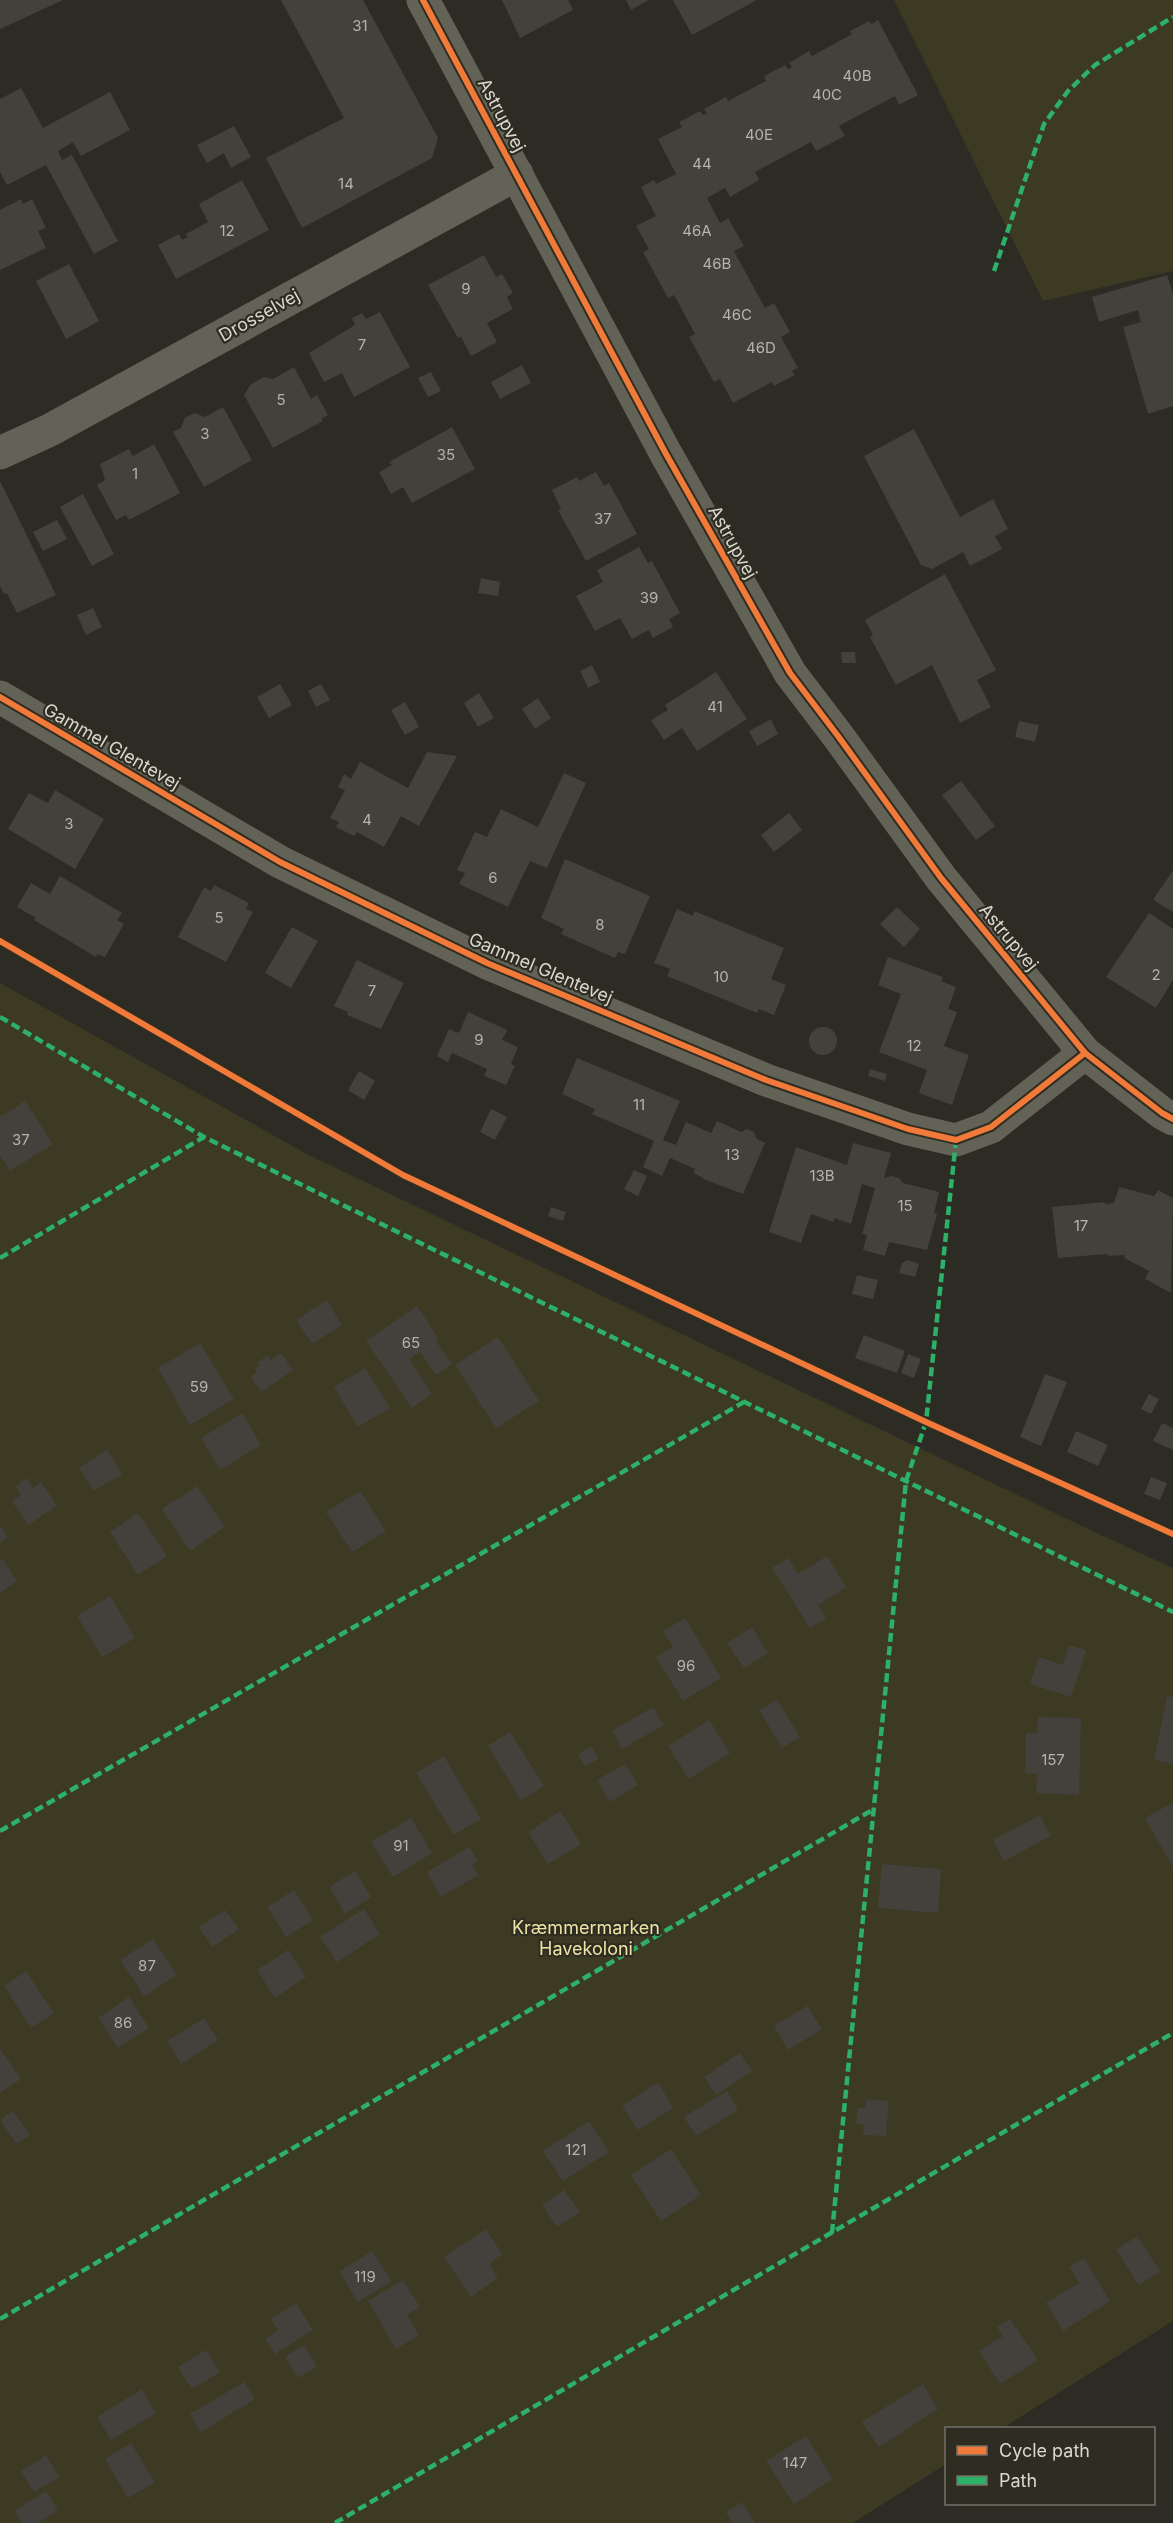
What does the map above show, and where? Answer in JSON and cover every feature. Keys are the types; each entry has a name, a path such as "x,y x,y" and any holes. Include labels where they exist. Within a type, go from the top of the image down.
{"street":[{"name":"Astrupvej","path":"423,0 666,454 789,673 940,878 1085,1053 1169,1110"},
{"name":"Drosselvej","path":"0,453 50,430 517,174"},
{"name":"Gammel Glentevej","path":"0,697 280,862 487,963 766,1080 908,1129 957,1140 991,1127 1085,1053"}],"green space":[{"path":"894,0 1173,0 1173,271 1043,301"},
{"name":"Kræmmermarken Havekoloni","path":"0,983 307,1154 1173,1568 1173,2321 1005,2427 945,2427 945,2465 853,2523 0,2523"}],"building":[{"path":"0,0 63,0 0,29"},
{"path":"281,0 363,0 438,138 432,158 302,228 266,158 344,118"},
{"path":"502,0 568,0 573,10 520,38"},
{"path":"626,0 649,0 631,10"},
{"path":"673,0 757,0 692,35"},
{"path":"878,20 918,95 899,105 895,96 839,126 845,136 816,151 811,142 755,172 759,180 730,197 725,188 707,198 720,223 728,218 744,246 734,251 765,308 774,303 790,332 781,337 798,368 792,371 795,375 774,386 772,382 733,403 720,379 714,382 689,337 695,334 674,295 668,298 643,252 649,249 636,226 656,216 641,187 654,180 656,184 676,174 658,139 682,127 679,122 700,111 703,115 707,113 704,109 726,97 728,101 766,81 764,76 785,65 788,69 792,67 789,63 809,51 812,56 852,34 850,31 869,21 872,24"},
{"path":"21,88 43,128 110,92 130,130 81,156 73,142 58,151 62,160 72,155 118,241 94,254 46,165 7,185 0,172 0,99"},
{"path":"234,126 251,157 231,168 224,153 207,163 197,145"},
{"path":"242,180 269,230 176,279 158,245 179,234 182,240 188,237 186,234 208,222 199,204"},
{"path":"21,199 23,204 32,199 46,228 38,231 46,248 0,270 0,210"},
{"path":"484,255 496,277 502,274 513,293 507,297 513,309 487,323 497,342 471,356 428,285"},
{"path":"69,264 99,321 66,339 36,281"},
{"path":"1167,275 1173,294 1173,406 1148,414 1123,327 1141,322 1138,310 1099,322 1092,297"},
{"path":"380,312 410,367 354,397 342,373 324,382 309,353 355,325 352,318 362,313 366,319"},
{"path":"522,365 531,383 500,399 491,382"},
{"path":"294,367 311,399 317,395 328,415 321,419 323,421 273,448 244,395 251,384 264,377 273,379"},
{"path":"431,372 441,391 428,397 418,378"},
{"path":"223,407 252,460 204,487 173,432 181,428 185,418 195,413 205,417"},
{"path":"452,427 475,469 412,503 403,487 391,494 379,472 392,465 389,462"},
{"path":"914,429 960,517 993,499 1008,529 995,536 1002,549 970,566 963,552 932,569 921,565 864,456"},
{"path":"154,444 180,493 129,520 126,515 116,520 97,485 105,480 100,464 129,449 133,456"},
{"path":"596,472 604,486 609,483 637,534 586,561 558,510 561,509 552,490 577,477 579,481"},
{"path":"0,481 56,595 17,613 7,593 4,594 0,586"},
{"path":"83,494 114,554 92,566 60,507"},
{"path":"57,520 67,539 43,551 33,532"},
{"path":"639,547 648,563 652,561 680,613 669,619 673,627 653,638 649,630 632,639 620,618 595,631 576,596 603,582 597,570"},
{"path":"945,574 996,670 977,680 991,707 960,723 932,665 896,685 870,637 873,635 865,620"},
{"path":"481,578 500,582 498,596 478,593"},
{"path":"93,608 102,627 86,635 77,615"},
{"path":"841,652 855,652 856,663 842,663"},
{"path":"592,665 600,682 588,688 580,671"},
{"path":"716,672 747,719 697,751 682,728 664,740 651,720 668,710 665,705"},
{"path":"280,684 292,705 269,718 257,697"},
{"path":"321,684 330,700 316,707 308,691"},
{"path":"479,693 494,718 478,727 464,703"},
{"path":"538,698 551,718 535,729 522,709"},
{"path":"405,702 419,727 405,735 391,710"},
{"path":"771,719 778,734 757,746 749,731"},
{"path":"1019,721 1039,725 1035,742 1015,737"},
{"path":"427,752 457,756 419,826 401,816 384,847 357,832 354,836 336,827 339,822 330,818 345,790 338,787 344,774 351,779 360,762 408,788"},
{"path":"564,773 586,783 547,868 530,861 508,907 459,884 465,873 457,870 475,832 487,837 501,809 538,827"},
{"path":"961,781 995,826 976,840 942,795"},
{"path":"55,790 104,819 75,869 8,829 29,793 48,803"},
{"path":"789,813 802,830 774,852 761,835"},
{"path":"565,859 650,896 625,954 618,952 615,958 561,934 564,929 541,918"},
{"path":"1173,870 1173,912 1153,900"},
{"path":"60,876 122,913 117,920 124,924 105,957 98,954 96,957 34,920 36,918 17,907 31,883 50,894"},
{"path":"214,885 249,903 246,909 253,912 226,962 178,937 204,887 211,891"},
{"path":"897,907 920,929 904,947 880,924"},
{"path":"677,909 693,916 694,911 784,948 771,979 786,985 774,1015 759,1009 757,1013 667,976 670,969 654,963"},
{"path":"1149,913 1173,929 1173,980 1156,1008 1106,977"},
{"path":"292,927 318,941 291,988 265,973"},
{"path":"888,957 943,977 941,981 956,987 948,1009 957,1012 944,1046 969,1055 952,1105 919,1093 927,1070 879,1052 901,994 878,985"},
{"path":"357,960 404,983 381,1029 347,1015 348,1012 334,1006"},
{"path":"468,1012 507,1030 502,1040 518,1047 511,1064 515,1066 506,1085 484,1076 487,1069 452,1053 448,1062 437,1056 449,1029 459,1033"},
{"path":"823,1027 833,1031 837,1041 833,1051 823,1055 813,1051 809,1041 813,1031"},
{"path":"577,1058 680,1101 663,1140 676,1145 686,1122 711,1133 717,1121 741,1132 747,1129 754,1132 757,1139 765,1143 743,1194 706,1180 694,1173 695,1169 670,1158 662,1176 643,1167 654,1141 592,1114 595,1109 562,1094"},
{"path":"870,1069 887,1074 885,1081 868,1076"},
{"path":"359,1071 375,1081 364,1100 348,1090"},
{"path":"25,1101 53,1144 10,1171 0,1156 0,1117"},
{"path":"491,1109 507,1117 495,1140 480,1132"},
{"path":"853,1143 891,1153 884,1178 891,1176 899,1178 903,1183 939,1192 934,1213 937,1214 927,1250 889,1242 885,1256 863,1250 867,1235 862,1234 875,1188 862,1184 851,1224 835,1218 833,1222 811,1214 801,1243 769,1232 796,1147 847,1165"},
{"path":"634,1170 647,1176 638,1196 624,1189"},
{"path":"1119,1187 1154,1196 1158,1190 1173,1198 1171,1293 1145,1279 1149,1271 1124,1258 1125,1255 1108,1256 1107,1254 1058,1258 1052,1207 1114,1203"},
{"path":"551,1207 566,1212 563,1221 548,1216"},
{"path":"908,1260 919,1264 915,1277 899,1273 902,1263"},
{"path":"857,1275 878,1280 873,1299 852,1294"},
{"path":"327,1300 342,1325 312,1344 296,1320"},
{"path":"417,1306 439,1339 436,1341 452,1364 436,1375 420,1352 409,1359 432,1394 412,1408 366,1341"},
{"path":"864,1335 905,1351 897,1373 855,1358"},
{"path":"498,1337 539,1401 496,1428 455,1365"},
{"path":"200,1343 234,1399 190,1425 158,1368"},
{"path":"281,1353 293,1370 261,1392 251,1377 257,1372 255,1368 259,1366 257,1363 268,1355 271,1360"},
{"path":"908,1354 921,1359 914,1378 901,1373"},
{"path":"365,1368 390,1408 358,1427 334,1387"},
{"path":"1045,1374 1067,1382 1041,1446 1020,1437"},
{"path":"1149,1394 1159,1399 1151,1414 1141,1409"},
{"path":"242,1413 261,1445 220,1470 201,1438"},
{"path":"1162,1423 1173,1428 1173,1450 1153,1441"},
{"path":"1076,1431 1108,1445 1098,1466 1067,1452"},
{"path":"107,1450 122,1474 94,1491 79,1468"},
{"path":"1151,1477 1167,1483 1160,1500 1144,1494"},
{"path":"27,1478 33,1488 41,1482 57,1506 28,1525 12,1501 21,1495 15,1486"},
{"path":"197,1486 225,1527 190,1551 162,1509"},
{"path":"360,1491 386,1531 352,1552 326,1512"},
{"path":"138,1513 167,1556 138,1575 110,1532"},
{"path":"0,1525 8,1537 0,1543"},
{"path":"827,1556 846,1587 818,1605 826,1618 810,1628 772,1568 788,1558 798,1574"},
{"path":"2,1559 17,1581 0,1593 0,1561"},
{"path":"110,1596 135,1638 102,1657 77,1616"},
{"path":"685,1618 721,1678 683,1701 656,1657 673,1647 663,1631"},
{"path":"752,1627 768,1653 744,1668 727,1643"},
{"path":"1069,1645 1086,1650 1071,1697 1030,1684 1039,1657 1063,1665"},
{"path":"1167,1696 1173,1697 1173,1764 1154,1760"},
{"path":"777,1700 800,1737 782,1748 759,1710"},
{"path":"653,1707 664,1725 622,1749 612,1731"},
{"path":"1038,1717 1081,1718 1079,1795 1036,1793 1037,1774 1025,1773 1026,1733 1037,1733"},
{"path":"709,1720 730,1753 689,1779 668,1746"},
{"path":"510,1732 544,1786 521,1800 488,1746"},
{"path":"591,1746 599,1758 585,1767 578,1754"},
{"path":"444,1756 481,1819 454,1835 416,1773"},
{"path":"625,1764 638,1785 610,1802 597,1780"},
{"path":"1172,1803 1173,1805 1173,1867 1145,1818"},
{"path":"560,1811 581,1844 548,1864 528,1832"},
{"path":"1040,1815 1051,1836 1004,1861 993,1840"},
{"path":"411,1818 432,1853 393,1877 371,1842"},
{"path":"469,1847 478,1861 472,1864 478,1875 441,1897 427,1872"},
{"path":"882,1864 941,1869 938,1913 878,1908"},
{"path":"355,1871 371,1897 345,1914 329,1887"},
{"path":"294,1890 313,1920 286,1937 267,1907"},
{"path":"364,1909 380,1934 337,1962 320,1937"},
{"path":"225,1910 239,1929 212,1947 199,1927"},
{"path":"153,1939 177,1975 144,1996 120,1960"},
{"path":"288,1950 306,1977 275,1998 257,1970"},
{"path":"26,1971 54,2013 31,2028 4,1986"},
{"path":"129,1997 149,2028 118,2048 98,2018"},
{"path":"807,2006 822,2029 788,2050 774,2026"},
{"path":"204,2018 218,2040 181,2064 167,2041"},
{"path":"0,2049 21,2079 0,2093"},
{"path":"740,2053 752,2071 716,2095 704,2077"},
{"path":"658,2082 673,2108 638,2130 622,2106"},
{"path":"727,2091 738,2110 696,2136 684,2117"},
{"path":"866,2099 889,2101 886,2136 863,2135 864,2125 856,2124 858,2107 865,2108"},
{"path":"13,2111 30,2135 16,2144 0,2120"},
{"path":"589,2121 609,2152 563,2181 543,2151"},
{"path":"671,2149 701,2195 661,2221 631,2175"},
{"path":"564,2190 580,2212 557,2227 542,2205"},
{"path":"486,2229 502,2254 489,2264 498,2278 471,2297 444,2257"},
{"path":"1137,2236 1160,2271 1139,2285 1116,2250"},
{"path":"372,2251 392,2281 358,2302 339,2272"},
{"path":"1084,2258 1110,2301 1063,2331 1046,2303 1079,2283 1069,2267"},
{"path":"403,2280 420,2307 407,2315 419,2335 396,2349 368,2301"},
{"path":"296,2303 313,2330 275,2354 265,2339 278,2330 271,2319"},
{"path":"1010,2319 1038,2360 1000,2384 979,2351 1003,2336 997,2327"},
{"path":"304,2345 317,2366 298,2378 285,2357"},
{"path":"206,2350 220,2372 192,2389 178,2367"},
{"path":"244,2382 255,2399 201,2432 190,2414"},
{"path":"923,2384 938,2409 879,2447 862,2422"},
{"path":"142,2389 156,2413 111,2440 97,2417"},
{"path":"806,2436 833,2479 794,2504 766,2461"},
{"path":"131,2443 155,2482 128,2498 105,2459"},
{"path":"46,2455 59,2477 34,2492 21,2471"},
{"path":"46,2491 58,2510 38,2523 22,2523 14,2511"},
{"path":"742,2502 755,2523 733,2523 726,2512"}],"marked path":[{"path":"994,271 1044,124 1068,91 1095,65 1173,17"},
{"path":"0,1017 204,1137 1173,1612"},
{"path":"0,1258 204,1137"},
{"path":"832,2233 906,1481 926,1422 956,1140"},
{"path":"0,1831 744,1402"},
{"path":"0,2319 874,1809"},
{"path":"335,2523 1173,2033"}],"cycle path":[{"path":"423,0 666,454 790,673 941,878 1085,1053 1162,1113 1173,1119"},
{"path":"0,697 280,862 487,963 766,1080 908,1129 956,1140 991,1127 1085,1053"},
{"path":"0,941 403,1175 926,1422 1173,1534"}]}
